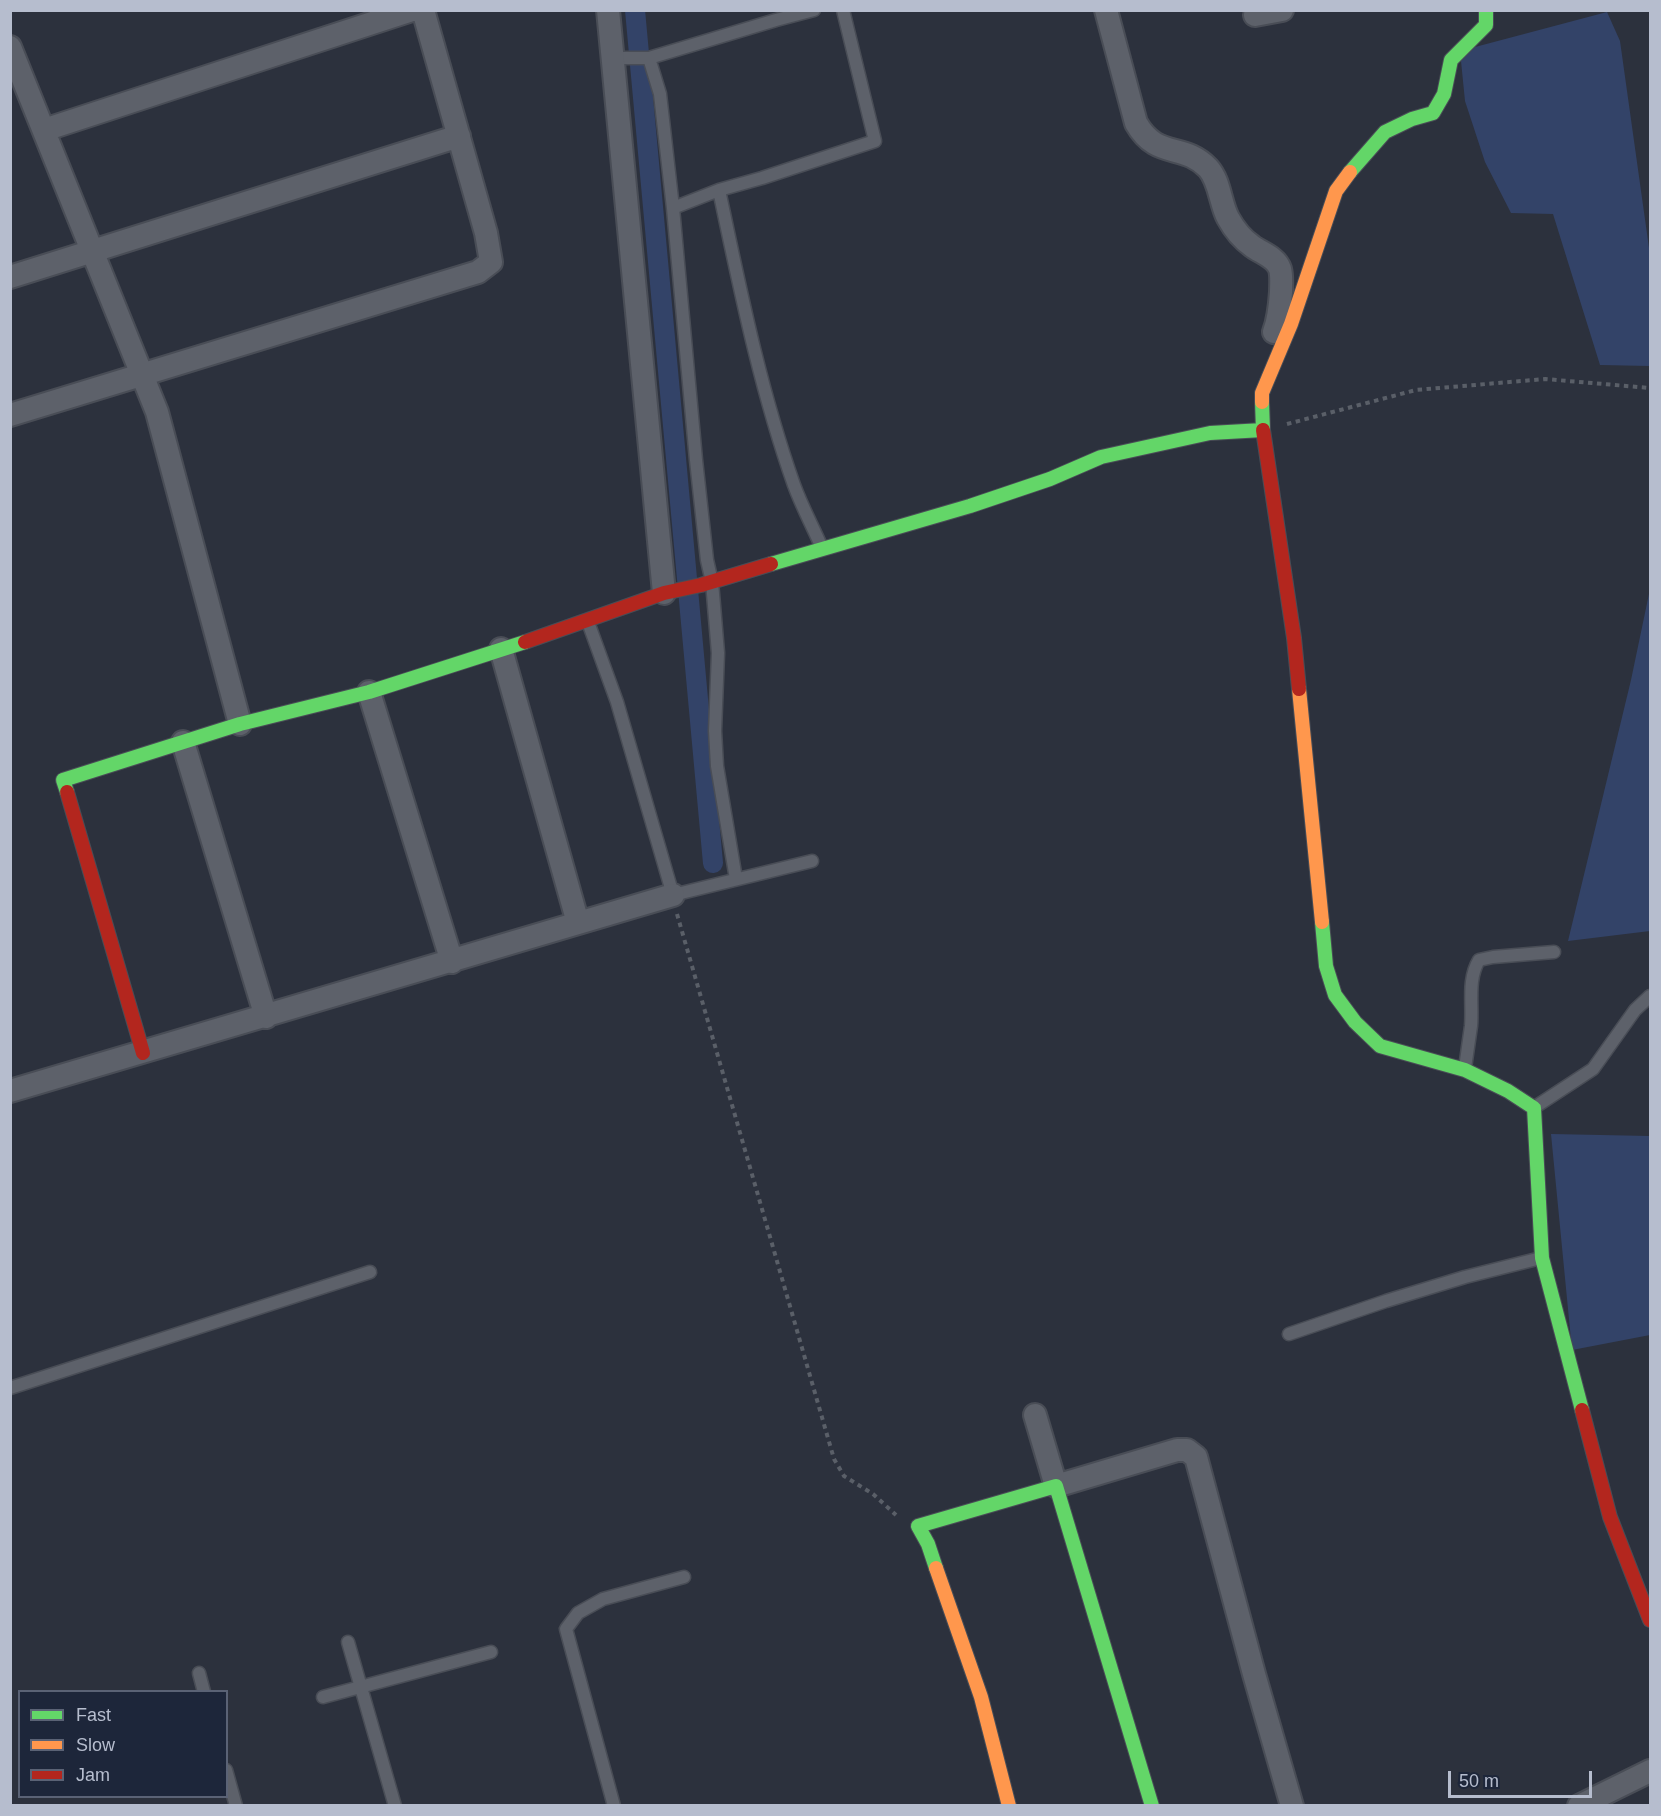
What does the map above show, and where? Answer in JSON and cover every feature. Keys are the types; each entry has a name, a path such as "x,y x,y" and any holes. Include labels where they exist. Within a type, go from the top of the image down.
{"street":[{"path":"44,130 412,10"},
{"path":"10,416 478,272 491,262 486,233 423,10"},
{"path":"608,10 664,593"},
{"path":"1106,10 1136,123 1141,132 1160,148 1188,154 1209,169 1216,182 1227,216 1236,231 1251,246 1276,262 1280,269 1281,300 1277,323 1259,366 1258,377 1262,393 1263,430 1294,638 1326,966 1335,995 1355,1022 1380,1046 1465,1070 1508,1091 1534,1108 1542,1258 1610,1517 1650,1620"},
{"path":"1255,15 1282,10"},
{"path":"1262,393 1291,324 1336,191 1366,152 1385,132 1412,119 1434,112 1444,94 1451,60 1486,25 1486,10"},
{"path":"10,47 157,412 240,724"},
{"path":"10,277 459,136"},
{"path":"144,1053 63,780 240,724 369,692 588,621 664,593 706,584 970,506 1050,479 1101,457 1210,433 1263,430"},
{"path":"501,649 578,923"},
{"path":"369,692 452,962"},
{"path":"183,742 266,1017"},
{"path":"10,1091 673,895"},
{"path":"1035,1415 1152,1806"},
{"path":"1009,1806 981,1697 928,1544 918,1526 1177,1450 1188,1450 1196,1457 1292,1806"},
{"path":"1579,1806 1650,1771"}],"lane":[{"path":"612,58 649,58 814,10"},
{"path":"673,208 719,189 762,178 875,141 843,10"},
{"path":"649,58 660,94 673,208 707,560 706,584 718,653 715,732 717,766 736,879"},
{"path":"719,189 749,328 769,405 795,486 822,549"},
{"path":"588,621 617,702 673,895 812,861"},
{"path":"1465,1070 1471,1024 1472,982 1474,968 1479,960 1554,952"},
{"path":"1534,1108 1593,1069 1635,1010 1650,996"},
{"path":"1289,1334 1465,1277 1542,1258"},
{"path":"10,1388 370,1272"},
{"path":"614,1806 566,1629 578,1613 603,1599 684,1577"},
{"path":"348,1642 395,1806"},
{"path":"323,1697 491,1652"},
{"path":"199,1673 203,1690"},
{"path":"228,1777 236,1806"}],"path":[{"path":"1263,430 1416,390 1545,379 1650,388"},
{"path":"673,895 684,944 834,1459 844,1476 873,1494 894,1513 918,1526"}],"water":[{"path":"1607,12 1620,41 1650,255 1650,366 1600,365 1553,214 1511,213 1485,162 1465,101 1460,51"},
{"path":"1650,589 1650,931 1568,941 1631,680"},
{"path":"1551,1134 1650,1136 1650,1335 1572,1350"}],"waterway":[{"path":"635,10 713,863"}],"traffic: fast":[{"path":"1350,172 1385,132 1412,119 1433,113 1444,94 1451,60 1486,25 1486,10"},
{"path":"771,564 970,506 1050,479 1101,457 1210,433 1263,430 1262,402"},
{"path":"67,792 63,780 240,724 369,692 525,642"},
{"path":"1322,922 1326,966 1335,995 1355,1022 1380,1046 1465,1070 1508,1091 1534,1108 1542,1258 1582,1410"},
{"path":"936,1568 928,1544 918,1526 1056,1486 1152,1806"}],"traffic: slow":[{"path":"1262,402 1262,393 1291,324 1336,191 1350,172"},
{"path":"1299,689 1322,922"},
{"path":"936,1568 981,1697 1009,1806"}],"traffic: jam":[{"path":"1263,430 1294,638 1299,689"},
{"path":"525,642 664,593 701,585 771,564"},
{"path":"67,792 143,1053"},
{"path":"1582,1410 1610,1517 1650,1620"}]}
